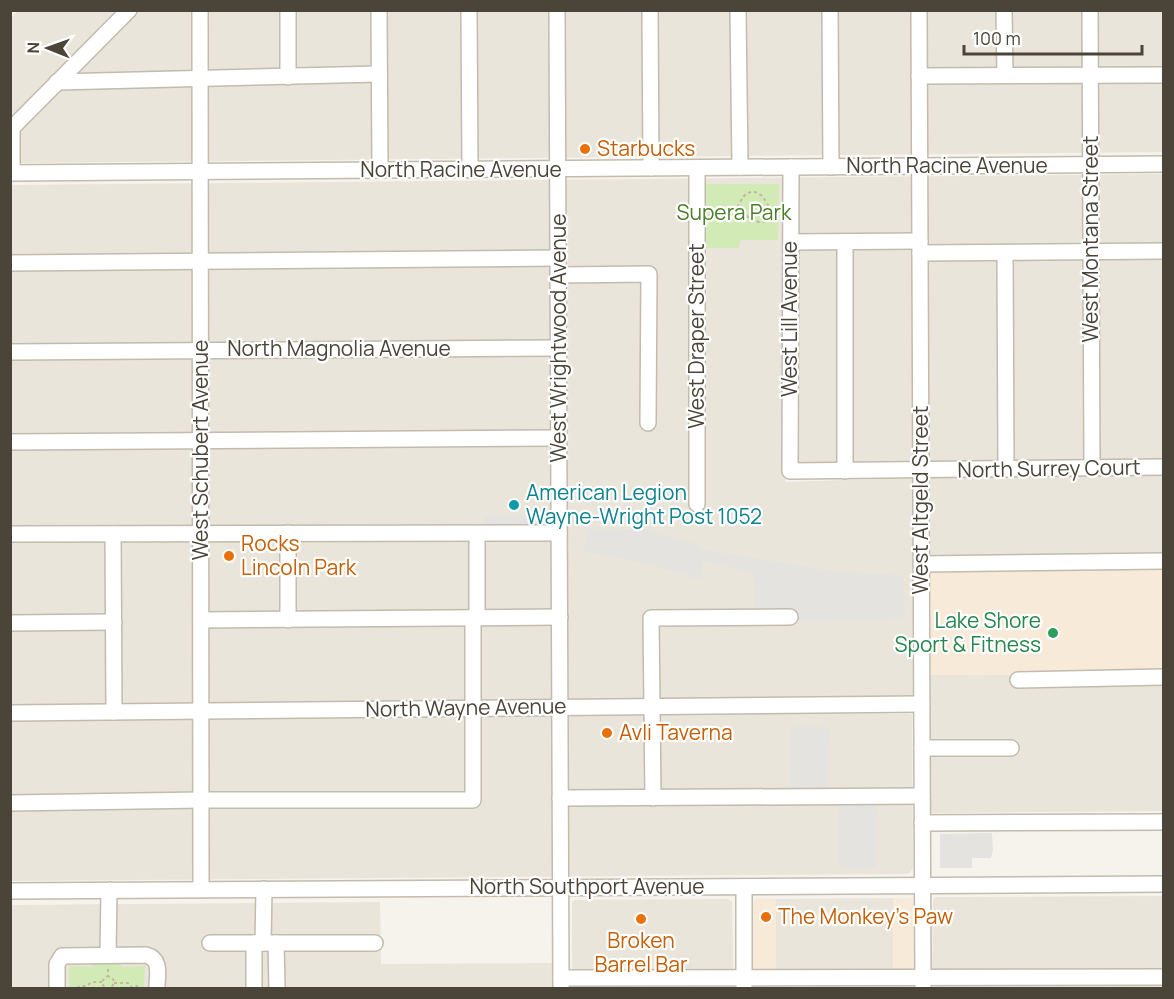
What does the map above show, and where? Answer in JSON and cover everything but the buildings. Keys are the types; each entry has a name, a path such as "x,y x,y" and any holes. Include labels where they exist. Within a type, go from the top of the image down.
{"street":[{"path":"11,173 12,128 129,10"},
{"name":"West Schubert Avenue","path":"200,10 201,890"},
{"path":"288,10 288,77"},
{"path":"379,10 380,170"},
{"path":"469,10 470,170"},
{"name":"West Wrightwood Avenue","path":"558,10 561,983"},
{"path":"650,10 651,168"},
{"path":"738,10 740,167"},
{"path":"830,10 831,167"},
{"name":"West Altgeld Street","path":"919,10 923,983"},
{"path":"1004,10 1005,75"},
{"name":"West Montana Street","path":"1090,10 1092,468"},
{"path":"57,82 379,75"},
{"path":"920,76 1164,75"},
{"name":"North Racine Avenue","path":"11,173 1164,164"},
{"name":"West Lill Avenue","path":"790,471 791,167"},
{"name":"West Draper Street","path":"697,168 697,504"},
{"path":"790,242 845,242 1005,253 1164,251"},
{"path":"845,242 846,471"},
{"path":"1005,253 1006,469"},
{"path":"10,263 558,258"},
{"path":"558,275 649,274 648,423"},
{"name":"North Magnolia Avenue","path":"10,352 559,348"},
{"path":"10,442 559,438"},
{"name":"North Surrey Court","path":"790,471 1164,467"},
{"path":"10,534 559,533"},
{"path":"113,534 114,712"},
{"path":"288,534 288,620"},
{"path":"10,803 473,800 477,534"},
{"path":"921,564 1164,561"},
{"path":"653,798 651,618 790,617"},
{"path":"201,620 560,618"},
{"path":"10,623 114,622"},
{"path":"1018,680 1164,677"},
{"name":"North Wayne Avenue","path":"10,713 922,704"},
{"path":"922,748 1011,748"},
{"path":"560,798 922,796"},
{"path":"922,823 1164,822"},
{"name":"North Southport Avenue","path":"10,891 1164,884"},
{"path":"744,886 744,983"},
{"path":"254,988 264,943 264,889"},
{"path":"108,955 109,890"},
{"path":"210,943 375,943"},
{"path":"264,943 277,988"},
{"path":"57,988 57,964 62,956 108,955 153,957 158,963 157,988"},
{"path":"561,983 923,983 1164,977"}],"path":[{"path":"703,216 720,215 738,207 743,197 757,192 768,203 769,217 766,221 756,222 738,207"},
{"path":"770,212 781,212"},
{"path":"102,982 108,976 113,979 114,983"},
{"path":"77,988 92,982 102,982"},
{"path":"102,982 106,988 111,988 114,983"},
{"path":"114,983 128,983 130,987 139,988"}],"shaded area":[{"path":"19,10 1163,11 1163,152 11,163 10,19"},
{"path":"1163,174 1163,567 930,568 929,463 786,464 785,482 912,479 913,694 910,698 793,700 794,713 912,715 913,868 910,873 11,881 10,185"},
{"path":"482,515 535,515 545,533 491,533"},
{"path":"588,529 647,529 700,545 700,549 832,571 904,576 905,619 793,621 754,613 753,574 703,561 702,580 651,565 583,551"},
{"name":"Lake Shore Sport & Fitness","path":"1163,567 1163,674 931,675 930,568"},
{"path":"1163,674 1163,811 931,813 931,675"},
{"path":"791,727 829,727 828,793 790,793"},
{"path":"839,802 877,803 876,869 839,868"},
{"path":"992,833 991,858 972,858 972,868 940,868 940,834"},
{"path":"1163,896 1163,988 932,988 933,900 935,897"},
{"path":"756,898 776,899 776,973 750,972 751,907"},
{"path":"893,898 893,971 914,972 914,988 750,988 750,972 776,972 776,899"},
{"path":"893,898 913,900 914,972 893,972"},
{"path":"728,899 732,902 734,988 572,988 572,902 575,900"},
{"path":"380,902 381,964 553,963 554,988 11,988 10,905"}],"green space":[{"name":"Supera Park","path":"705,184 779,184 778,240 740,240 739,248 704,248"},
{"path":"96,962 119,963 122,967 145,966 144,988 67,988 69,986 69,966 91,967"}],"place":[{"name":"Starbucks","path":"585,149"},
{"name":"American Legion Wayne-Wright Post 1052","path":"514,505"},
{"name":"Rocks Lincoln Park","path":"229,556"},
{"name":"Lake Shore Sport & Fitness","path":"1053,633"},
{"name":"Avli Taverna","path":"607,733"},
{"name":"The Monkey's Paw","path":"766,917"},
{"name":"Broken Barrel Bar","path":"641,919"}]}
